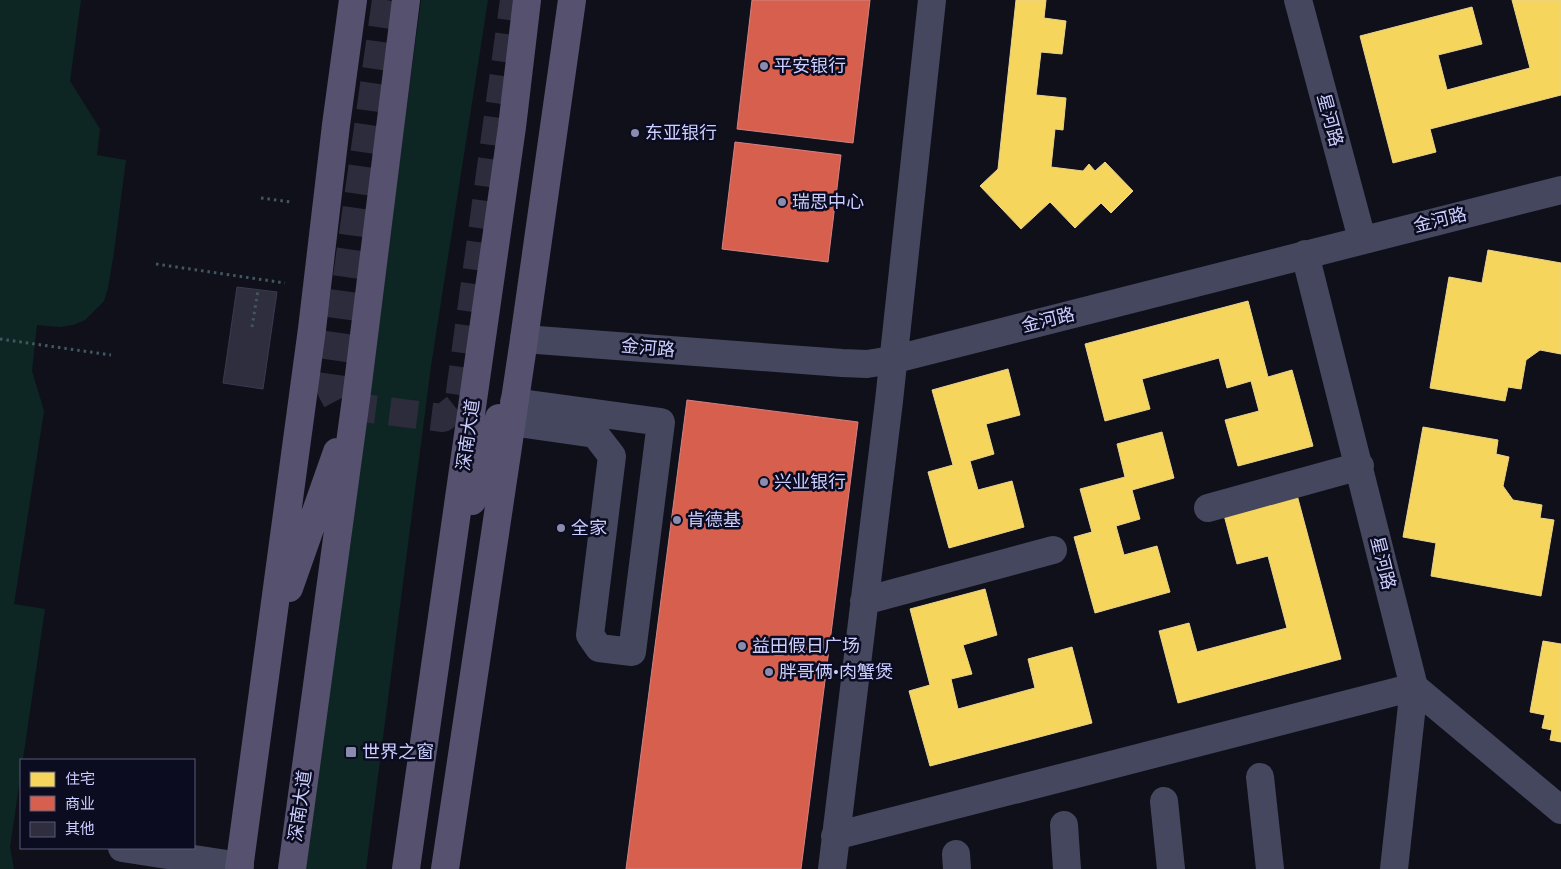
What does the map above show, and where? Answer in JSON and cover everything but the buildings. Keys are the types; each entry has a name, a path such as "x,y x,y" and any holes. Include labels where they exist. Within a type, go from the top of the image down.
{"main road":[{"path":"239,867 312,329 353,0"},
{"name":"深南大道","path":"292,869 356,399 406,0"},
{"name":"深南大道","path":"406,869 512,127 528,0"},
{"path":"512,127 542,0"},
{"path":"445,869 524,342 572,0"},
{"path":"450,568 524,342"},
{"path":"270,643 356,399"},
{"path":"422,767 422,869"}],"street":[{"path":"832,869 889,402 932,0"},
{"name":"星河路","path":"1298,0 1362,240"},
{"name":"金河路","path":"524,342 842,364 866,364 892,360 1561,190"},
{"name":"星河路","path":"1305,254 1360,466 1414,687"},
{"path":"513,412 661,422 632,652 599,648 590,635 612,456 595,434 513,412"},
{"path":"1208,508 1360,466"},
{"path":"864,601 1053,550"},
{"path":"835,836 1414,687"},
{"path":"1414,687 1561,810"},
{"path":"1394,869 1414,687"},
{"path":"1260,776 1270,869"},
{"path":"1164,801 1171,869"},
{"path":"1064,825 1067,869"},
{"path":"128,849 239,867"}],"path":[{"path":"261,198 291,202"},
{"path":"156,264 285,283"},
{"path":"252,327 258,290"},
{"path":"0,339 110,356"}],"green space":[{"path":"0,0 81,0 70,81 100,129 97,155 126,160 114,252 104,301 85,320 73,325 60,327 37,325 32,371 44,411 14,604 45,609 23,759 20,759 20,779 10,847 14,869 0,869"},
{"path":"421,0 488,0 431,366 366,869 305,869"}],"tunnel":[{"path":"386,0 331,390 339,405 443,418 458,406 514,0"}],"place":[{"name":"平安银行","path":"764,66"},
{"name":"东亚银行","path":"635,133"},
{"name":"瑞思中心","path":"782,202"},
{"name":"兴业银行","path":"764,482"},
{"name":"肯德基","path":"677,520"},
{"name":"全家","path":"561,528"},
{"name":"益田假日广场","path":"742,646"},
{"name":"胖哥俩·肉蟹煲","path":"769,672"},
{"name":"世界之窗","path":"351,752"}]}
